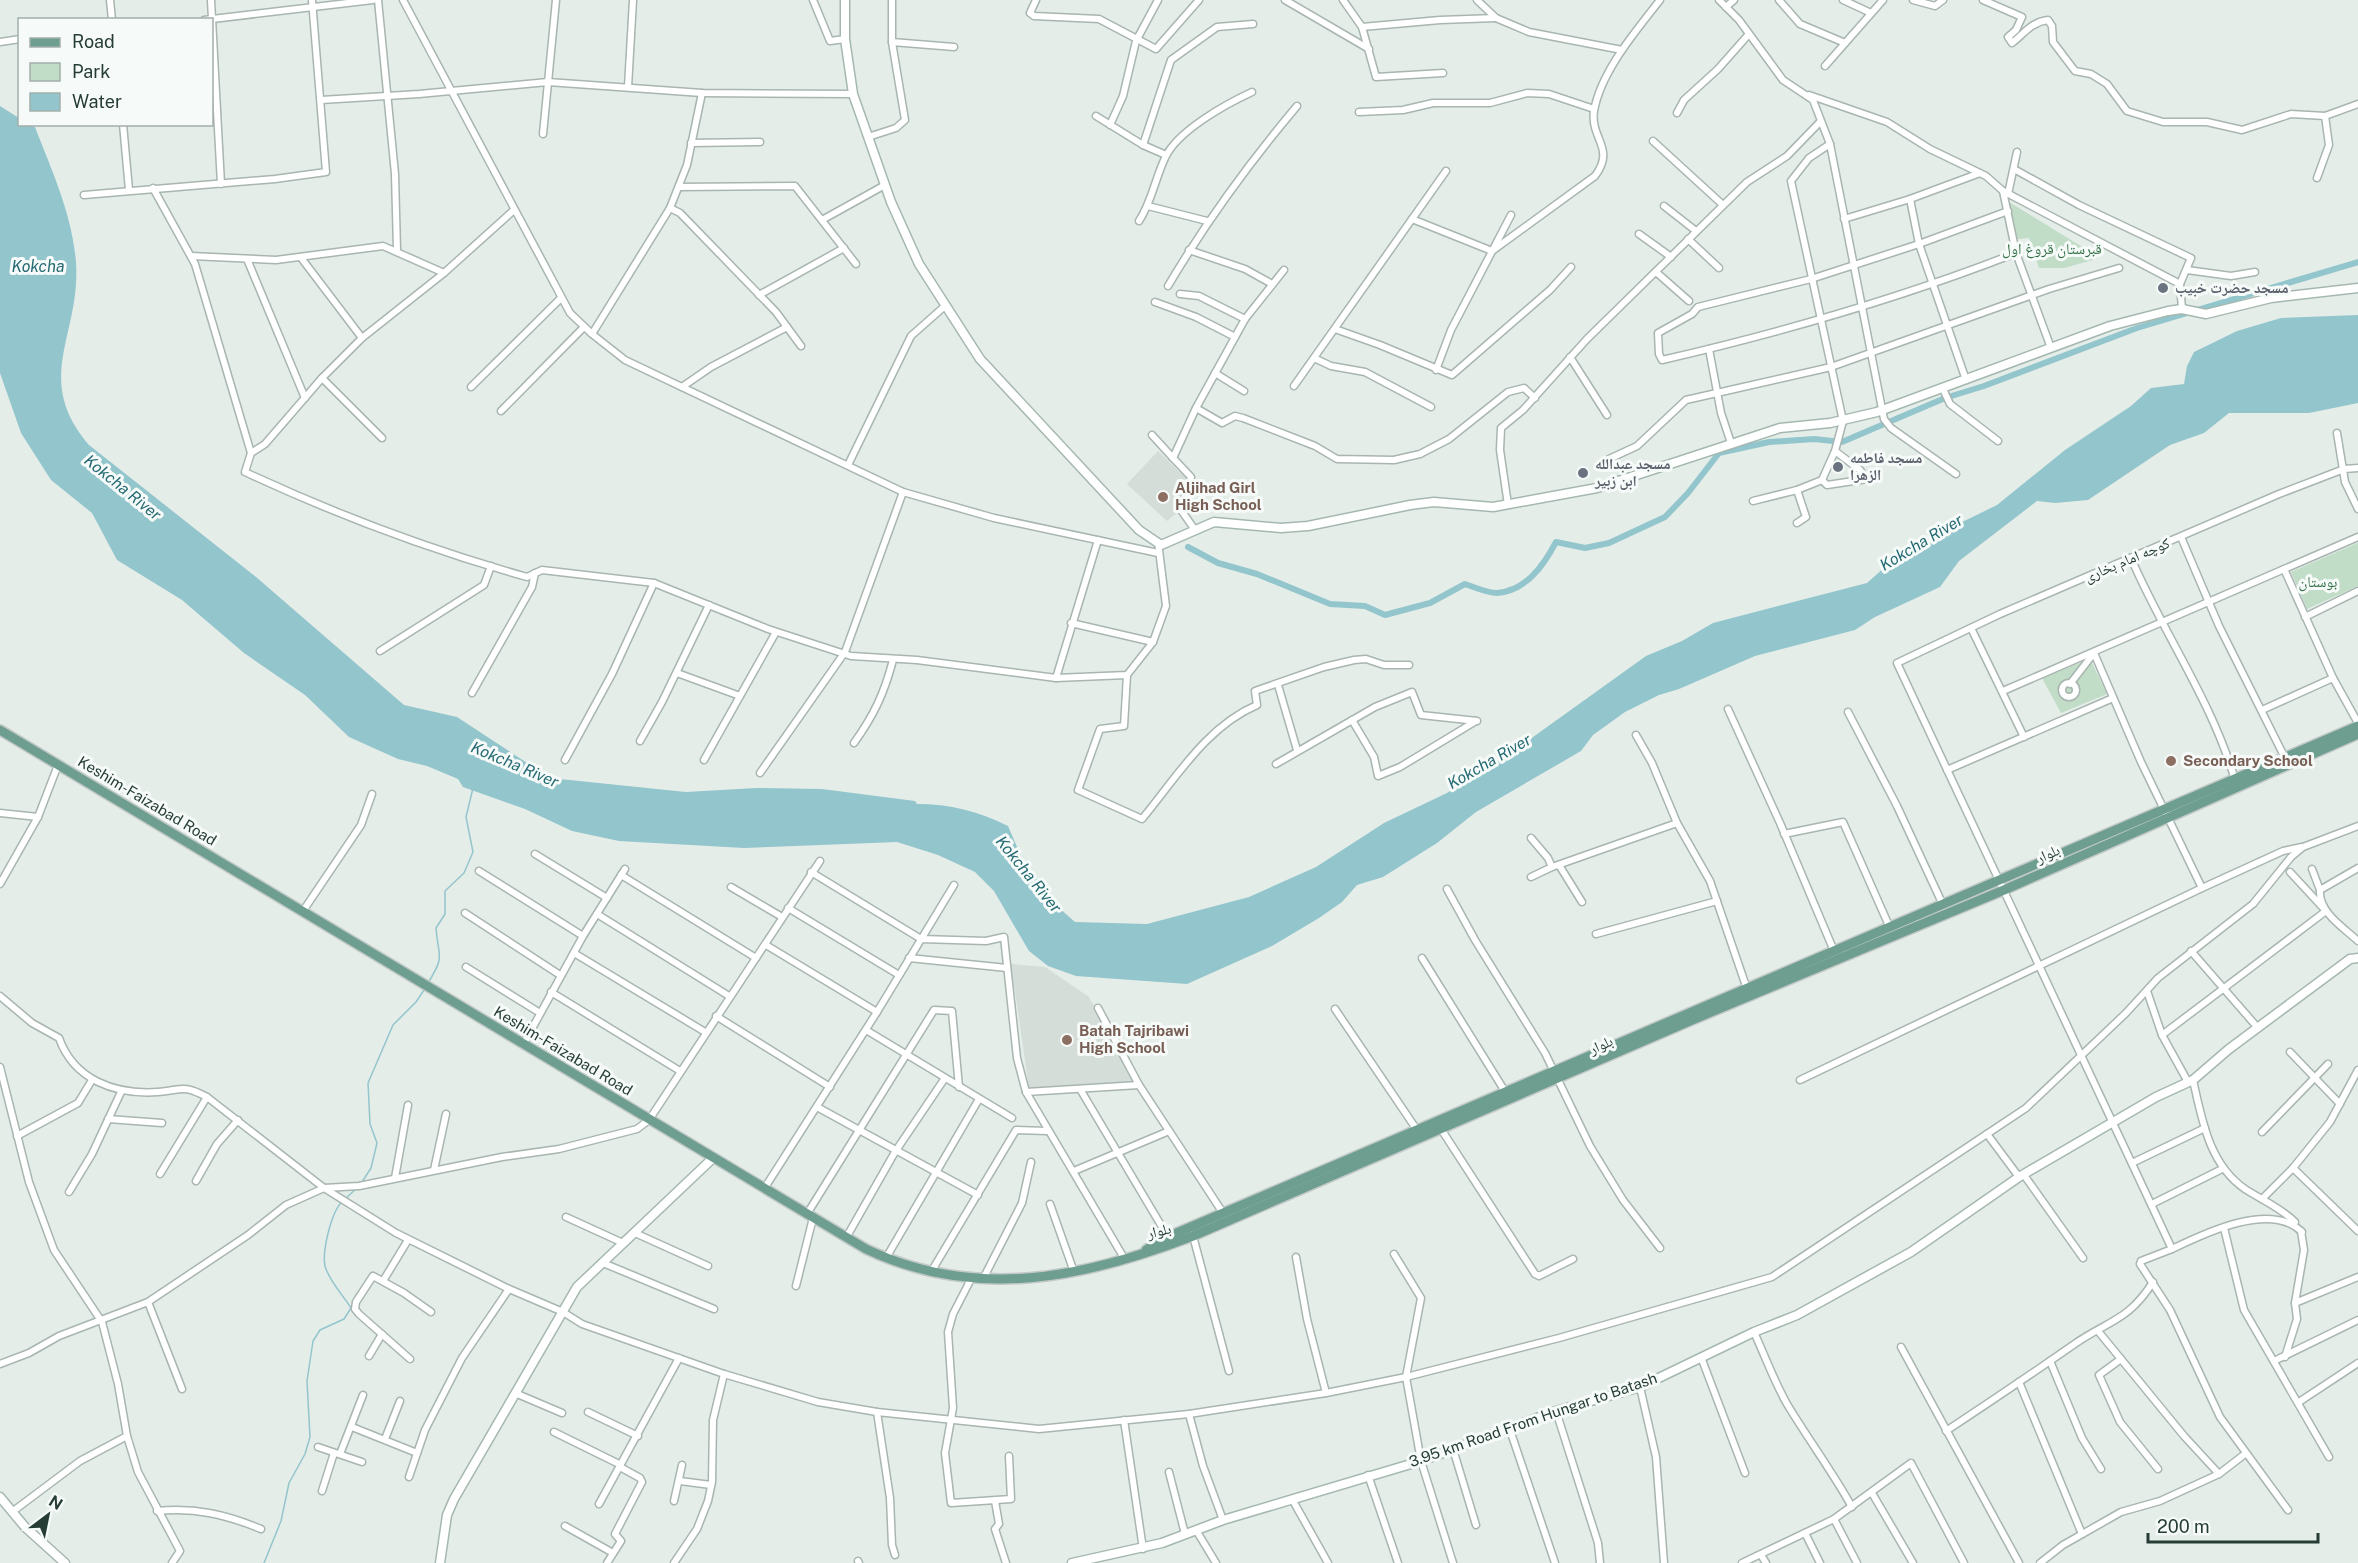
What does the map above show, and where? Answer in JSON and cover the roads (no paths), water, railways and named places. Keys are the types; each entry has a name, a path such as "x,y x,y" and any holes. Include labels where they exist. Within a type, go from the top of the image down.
{"main road":[{"name":"بلوار","path":"1690,1017 1746,989 1890,929 1999,880 2166,814 2310,751 2358,725"},
{"name":"Keshim-Faizabad Road","path":"0,730 442,994 764,1190 846,1238 886,1258 930,1272 970,1279 1033,1279 1074,1273 1144,1251"},
{"name":"بلوار","path":"1144,1251 1168,1237 1223,1213 1242,1210 1442,1129 1690,1017 2004,890 2285,758 2358,734"},
{"name":"بلوار","path":"1144,1251 1159,1249 1193,1236 1242,1210 1417,1130 1506,1093 1556,1076"}],"street":[{"path":"110,0 112,18"},
{"path":"211,0 212,18"},
{"path":"213,19 313,4 376,0 396,184 397,250"},
{"path":"403,0 570,313 625,360 903,492 994,518 1158,553"},
{"path":"543,134 556,0"},
{"path":"628,87 633,0"},
{"path":"813,0 830,41 845,39"},
{"path":"845,0 845,39 853,94 885,185 919,264 980,359 1139,530 1161,544 1171,542 1214,522 1281,528 1308,526 1434,502 1493,507 1508,505 1618,482 1780,428 1883,415 1945,392 1966,380 2110,326 2182,309 2206,314 2271,298 2358,288"},
{"path":"868,137 896,128 905,120 892,42 892,0"},
{"path":"1036,0 1030,8 1030,13 1034,16 1099,19 1153,48 1159,47 1199,0"},
{"path":"1110,125 1123,96 1136,40 1158,0"},
{"path":"1285,0 1369,49"},
{"path":"1343,0 1362,27 1376,77 1443,73"},
{"path":"1477,0 1496,18 1529,32 1622,50"},
{"path":"1483,6 1488,0"},
{"path":"1492,251 1595,176 1604,164 1605,152 1594,120 1594,109 1622,50 1660,0"},
{"path":"1719,0 1749,34 1783,80 1809,95 1887,122 1930,149 1980,173 2006,193 2180,284"},
{"path":"1726,7 1734,0"},
{"path":"1779,0 1800,24 1845,43"},
{"path":"1843,0 1872,13"},
{"path":"1825,66 1883,0"},
{"path":"1914,0 1935,6 1943,0"},
{"path":"1983,0 2022,17 2016,30 2008,36 2012,43 2028,28 2039,21 2048,20 2052,26 2053,42 2075,71 2091,74 2108,84 2127,111 2163,122 2207,122 2242,130 2291,114 2325,116 2358,104"},
{"path":"84,195 221,184 326,172 313,4"},
{"path":"1362,27 1496,18"},
{"path":"1143,145 1171,60 1217,27 1253,24"},
{"path":"1677,113 1684,100 1718,69 1749,34"},
{"path":"213,37 221,184"},
{"path":"0,42 18,39"},
{"path":"892,42 954,47"},
{"path":"321,100 548,82 702,93 853,94"},
{"path":"1138,221 1148,206 1166,155 1191,129 1224,105 1252,92"},
{"path":"592,334 670,208 679,187 702,93"},
{"path":"1359,112 1403,110 1433,103 1490,103 1527,93 1549,94 1594,109"},
{"path":"1809,95 1830,144 1860,307 1883,415 1891,428 1956,474"},
{"path":"1168,286 1208,221 1246,168 1297,106"},
{"path":"2317,178 2329,145 2325,116"},
{"path":"1096,117 1143,145 1166,155"},
{"path":"1508,505 1501,428 1535,398 1570,357 1723,205 1747,182 1787,156 1820,122"},
{"path":"123,126 129,190"},
{"path":"1653,141 1723,205"},
{"path":"691,143 760,142"},
{"path":"1753,501 1797,490 1822,480 1836,448 1843,421 1791,181 1809,158 1830,144"},
{"path":"2017,153 2006,193 2008,212 2016,253 2051,348"},
{"path":"2014,170 2079,206 2188,257 2191,261 2180,284 2182,309"},
{"path":"1294,387 1446,171"},
{"path":"1844,219 1910,199 1980,173"},
{"path":"822,220 885,185"},
{"path":"679,187 795,186 856,264"},
{"path":"153,188 191,256 251,453 245,472 297,496 527,577 542,570 654,583 776,632 851,656 917,660 1056,678 1127,675"},
{"path":"1910,199 1919,244 1966,380"},
{"path":"1148,206 1208,221"},
{"path":"1664,206 1696,231"},
{"path":"670,208 680,213 759,295 801,346"},
{"path":"251,453 265,444 322,378 362,338 444,273 514,210"},
{"path":"2008,212 1811,279 1698,306 1692,314 1658,333 1659,354 1662,360 1822,320 1935,285 2016,253"},
{"path":"1436,370 1451,330 1511,215"},
{"path":"1412,219 1492,251"},
{"path":"1639,234 1671,257"},
{"path":"1688,239 1719,267"},
{"path":"191,256 247,259 302,258 383,246 397,250 444,273"},
{"path":"759,295 843,248"},
{"path":"1189,250 1245,269 1272,284"},
{"path":"302,258 362,338"},
{"path":"247,259 305,398"},
{"path":"1335,329 1380,345 1448,375 1455,374 1550,290 1571,267"},
{"path":"1609,459 1637,446 1686,400 1831,367 1871,355 2033,295 2119,268"},
{"path":"1173,458 1196,408 1245,319 1284,270"},
{"path":"2187,270 2231,276 2255,272"},
{"path":"1656,272 1689,301"},
{"path":"1180,294 1199,296 1245,319"},
{"path":"471,387 561,298"},
{"path":"1155,302 1196,317 1235,338"},
{"path":"848,465 911,336 946,305"},
{"path":"501,411 584,327"},
{"path":"682,387 711,367 787,327"},
{"path":"1709,349 1716,392 1731,443"},
{"path":"1570,357 1607,416"},
{"path":"1314,358 1331,366 1365,372 1431,407"},
{"path":"1215,373 1244,391"},
{"path":"322,378 382,438"},
{"path":"1196,408 1222,423 1235,416 1243,418 1315,446 1336,459 1394,460 1420,454 1449,439 1508,392 1524,388 1535,398"},
{"path":"1945,392 1950,405 1998,441"},
{"path":"2337,433 2345,482 2358,510"},
{"path":"1152,435 1191,477 1181,510 1195,530"},
{"path":"1822,480 1827,485 1867,479 1836,448"},
{"name":"کوچه امام بخاری","path":"1947,770 1897,663 1899,660 2181,537 2344,469 2358,468"},
{"path":"1797,490 1806,517 1797,523"},
{"path":"760,773 844,652 903,492"},
{"path":"2181,537 2207,601 2285,758"},
{"path":"2003,692 2358,537"},
{"path":"1056,678 1098,540"},
{"path":"1158,542 1166,606 1153,642 1127,675 1127,703 1123,709 1123,728 1100,729 1078,790 1142,819 1219,726 1236,714 1257,705 1255,691 1354,660 1366,659 1384,665 1409,665"},
{"path":"2131,558 2225,749 2235,780"},
{"path":"380,651 484,585 491,566"},
{"path":"2284,569 2304,617 2358,725"},
{"path":"472,693 531,587 536,573"},
{"path":"566,760 612,674 654,583"},
{"path":"2304,617 2358,591"},
{"path":"640,741 677,673 709,605"},
{"path":"1071,623 1153,642"},
{"path":"1971,628 2024,736"},
{"path":"704,760 776,632"},
{"path":"2070,684 2094,653"},
{"path":"2094,653 2166,814 2202,888"},
{"path":"854,743 873,717 884,693 892,660"},
{"path":"677,673 740,696"},
{"path":"2262,710 2333,678"},
{"path":"1278,685 1297,750"},
{"path":"1276,764 1375,706 1412,692 1421,715 1477,721 1400,767 1378,776 1374,757 1352,720"},
{"path":"2113,698 1947,770 2172,1249"},
{"path":"1728,709 1834,951"},
{"path":"1848,712 1897,806 1943,905"},
{"path":"1636,735 1652,763 1677,823 1710,881 1746,989"},
{"path":"0,884 38,817 58,765"},
{"path":"303,911 361,825 372,794"},
{"path":"0,813 38,817"},
{"path":"1784,834 1843,822 1890,929"},
{"path":"1531,877 1555,866 1677,823"},
{"path":"1800,1080 2283,851 2303,847 2358,826"},
{"path":"1531,838 1582,902"},
{"path":"0,996 32,1023 59,1038 64,1053 92,1080 121,1092 159,1092 181,1087 207,1097 324,1188 408,1240 509,1289 563,1312 582,1324 724,1374 818,1402 877,1412 1039,1429 1189,1414 1326,1393 1406,1377 1558,1338 1772,1277 2026,1108 2081,1058 2158,978 2191,951 2228,926 2253,904 2291,857 2303,847"},
{"path":"535,854 607,898"},
{"path":"0,1364 29,1353 60,1336 102,1322 148,1302 248,1235 286,1206 324,1188 359,1186 502,1157 559,1149 637,1129 649,1120 820,861"},
{"path":"2320,890 2358,868"},
{"path":"2313,869 2326,911"},
{"path":"480,871 583,936"},
{"path":"523,1045 560,975 623,872 756,958"},
{"path":"811,872 921,939 986,940 1004,937 1017,1058 1026,1092 1124,1258"},
{"path":"2290,872 2358,941"},
{"path":"764,1190 878,1012 954,885"},
{"path":"731,887 782,917"},
{"path":"1447,889 1556,1076 1590,1146 1623,1200 1660,1248"},
{"path":"1596,934 1717,901"},
{"path":"788,908 899,975"},
{"path":"2162,1035 2326,911"},
{"path":"465,913 560,975"},
{"path":"597,914 729,996"},
{"path":"766,945 878,1012"},
{"path":"2191,951 2258,1028"},
{"path":"574,953 705,1032"},
{"path":"909,958 1007,968"},
{"path":"1422,958 1506,1093"},
{"name":"3.95 km Road From Hungar to Batash","path":"1072,1563 1143,1549 1223,1520 1421,1461 1556,1411 1640,1387 1754,1332 1797,1315 1911,1252 2022,1176 2113,1122 2191,1081 2350,959 2358,958"},
{"path":"466,967 540,1013"},
{"path":"2147,991 2162,1035 2191,1081 2205,1128 2223,1169 2246,1190 2284,1212 2302,1232 2304,1250 2295,1303 2297,1319 2285,1357"},
{"path":"551,992 680,1071"},
{"path":"1098,1008 1139,1085 1223,1213"},
{"path":"1335,1009 1417,1130"},
{"path":"796,1286 810,1216 858,1130 934,1010 952,1011 959,1087"},
{"path":"716,1016 830,1087"},
{"path":"866,1030 1012,1118"},
{"path":"2290,1052 2340,1104"},
{"path":"2262,1132 2316,1079 2328,1064"},
{"path":"0,1067 29,1182 54,1250 102,1322 118,1384 127,1436 138,1472 180,1551 172,1563"},
{"path":"2262,1199 2293,1168 2330,1122 2358,1071"},
{"path":"846,1238 896,1152 945,1078"},
{"path":"17,1136 78,1103 92,1080"},
{"path":"1026,1092 1139,1085"},
{"path":"1080,1089 1168,1237"},
{"path":"69,1192 121,1092"},
{"path":"160,1174 207,1097"},
{"path":"886,1258 979,1099"},
{"path":"395,1178 408,1105"},
{"path":"817,1107 978,1195"},
{"path":"434,1170 446,1114"},
{"path":"108,1119 136,1123 162,1123"},
{"path":"196,1181 217,1144 238,1120"},
{"path":"2132,1163 2205,1128"},
{"path":"1442,1129 1535,1274 1539,1276 1573,1259"},
{"path":"930,1272 1016,1130 1047,1131"},
{"path":"1074,1172 1169,1131"},
{"path":"1987,1134 2022,1176 2083,1258"},
{"path":"440,1563 447,1515 454,1499 577,1287 712,1158"},
{"path":"983,1279 1022,1203 1031,1162"},
{"path":"2293,1168 2358,1232"},
{"path":"2152,1204 2223,1169"},
{"path":"1050,1204 1074,1273"},
{"path":"566,1216 624,1243"},
{"path":"2288,1510 2220,1417 2170,1310 2142,1267 2141,1261 2250,1220 2281,1219 2290,1222 2302,1232"},
{"path":"2224,1228 2232,1269 2244,1310 2329,1457"},
{"path":"634,1233 708,1266"},
{"path":"1193,1236 1229,1371"},
{"path":"382,1281 408,1240"},
{"path":"1394,1254 1421,1298 1406,1377 1421,1461 1453,1563"},
{"path":"1296,1257 1306,1319 1326,1393"},
{"path":"603,1263 714,1309"},
{"path":"410,1359 355,1309 356,1302 373,1276 431,1312"},
{"path":"2295,1303 2358,1277"},
{"path":"970,1279 953,1314 948,1332 953,1408 945,1453 951,1503 1011,1499 1009,1456"},
{"path":"1946,1431 2050,1361 2134,1309 2153,1282"},
{"path":"409,1477 425,1430 462,1358 509,1289"},
{"path":"148,1302 182,1389"},
{"path":"2274,1361 2358,1320"},
{"path":"2098,1331 2184,1436 2219,1474"},
{"path":"1754,1332 1768,1370 1852,1507"},
{"path":"369,1356 382,1334"},
{"path":"1901,1347 2019,1563"},
{"path":"1701,1357 1745,1473"},
{"path":"599,1504 679,1358"},
{"path":"2121,1359 2099,1375 2120,1422 2158,1469"},
{"path":"2050,1361 2082,1438 2101,1469"},
{"path":"2299,1402 2358,1363"},
{"path":"674,1563 697,1530 711,1485 713,1420 724,1374"},
{"path":"2019,1382 2082,1534"},
{"path":"1640,1387 1656,1457 1664,1563"},
{"path":"515,1393 562,1413"},
{"path":"322,1491 337,1453 352,1427 363,1395"},
{"path":"385,1439 400,1401"},
{"path":"1556,1411 1598,1543 1600,1563"},
{"path":"588,1412 638,1436"},
{"path":"877,1412 890,1498 892,1545 895,1555"},
{"path":"1189,1414 1203,1466 1223,1520"},
{"path":"1124,1420 1143,1549"},
{"path":"352,1427 417,1453"},
{"path":"1509,1427 1555,1563"},
{"path":"554,1432 621,1466 640,1478 642,1482 615,1534 621,1541 607,1563"},
{"path":"12,1512 80,1461 127,1436"},
{"path":"318,1447 362,1462"},
{"path":"1453,1449 1476,1524"},
{"path":"2040,1563 2082,1534 2121,1512 2160,1501 2219,1474 2245,1454"},
{"path":"1742,1563 1834,1519 1872,1494 1912,1463 1932,1506 1964,1563"},
{"path":"674,1501 682,1465"},
{"path":"1168,1472 1185,1534"},
{"path":"1368,1475 1398,1563"},
{"path":"680,1481 711,1485"},
{"path":"1872,1494 1913,1563"},
{"path":"0,1497 12,1512 65,1563"},
{"path":"1292,1499 1328,1563"},
{"path":"995,1501 999,1524 996,1529 1006,1563"},
{"path":"157,1511 178,1509 212,1512 261,1529"},
{"path":"1834,1519 1857,1563"},
{"path":"565,1526 614,1553"},
{"path":"1196,1530 1216,1563"},
{"path":"1805,1533 1820,1563"},
{"path":"1761,1555 1766,1563"}],"water":[{"name":"Kokcha","path":"0,106 18,117 18,126 35,127 60,193 74,244 76,288 61,377 64,399 72,421 89,445 256,577 404,705 457,717 550,778 686,792 756,788 822,789 915,801 917,804 941,805 975,812 1008,826 1024,863 1058,907 1075,922 1147,924 1249,897 1316,867 1384,823 1447,793 1519,747 1646,656 1682,641 1713,623 1867,583 1894,559 1917,546 1927,545 1948,529 1997,505 2065,450 2131,406 2151,388 2184,384 2187,366 2194,352 2237,331 2281,318 2358,315 2358,403 2309,413 2229,413 2204,433 2170,445 2088,500 2055,503 2037,501 1959,561 1940,587 1875,617 1855,630 1755,656 1679,689 1659,695 1625,712 1593,735 1581,751 1476,812 1437,843 1383,877 1357,885 1342,902 1319,918 1272,946 1187,984 1076,976 1048,966 1029,951 994,891 975,872 938,855 897,842 744,848 619,841 572,831 525,809 463,787 458,779 427,766 398,759 349,737 305,695 244,653 182,600 117,560 92,513 51,480 21,433 0,373"}],"waterway":[{"path":"1188,547 1218,563 1257,574 1330,604 1365,606 1385,615 1430,603 1465,584 1493,593 1507,591 1517,587 1533,575 1556,542 1585,548 1609,543 1665,517 1688,493 1719,453 1769,442 1814,439 1842,442 1945,398 1984,386 2137,328 2358,262"},
{"path":"428,983 439,961 436,928 445,914 445,891 464,873 473,852 466,817 473,788"},
{"path":"362,1182 371,1168 377,1143 370,1124 368,1083 393,1025 416,1002 424,990"},
{"path":"345,1199 357,1188"},
{"path":"264,1563 281,1521 289,1483 305,1454 310,1437 307,1381 313,1341 320,1330 344,1319 351,1308 330,1277 324,1260 331,1223 342,1202"}],"place":[{"name":"مسجد حضرت خبیب","path":"2163,288"},
{"name":"مسجد فاطمه الزهرا","path":"1838,467"},
{"name":"مسجد عبدالله ابن زبیر","path":"1583,473"},
{"name":"Aljihad Girl High School","path":"1163,497"},
{"name":"Secondary School","path":"2171,761"},
{"name":"Batah Tajribawi High School","path":"1067,1040"}],"park label":[{"name":"قبرستان قروغ اول","path":"2052,249"},
{"name":"بوستان","path":"2318,582"}],"water label":[{"name":"Kokcha River","path":"123,487"},
{"name":"Kokcha River","path":"1921,542"},
{"name":"Kokcha River","path":"1489,761"},
{"name":"Kokcha River","path":"515,764"},
{"name":"Kokcha River","path":"1029,874"}]}
